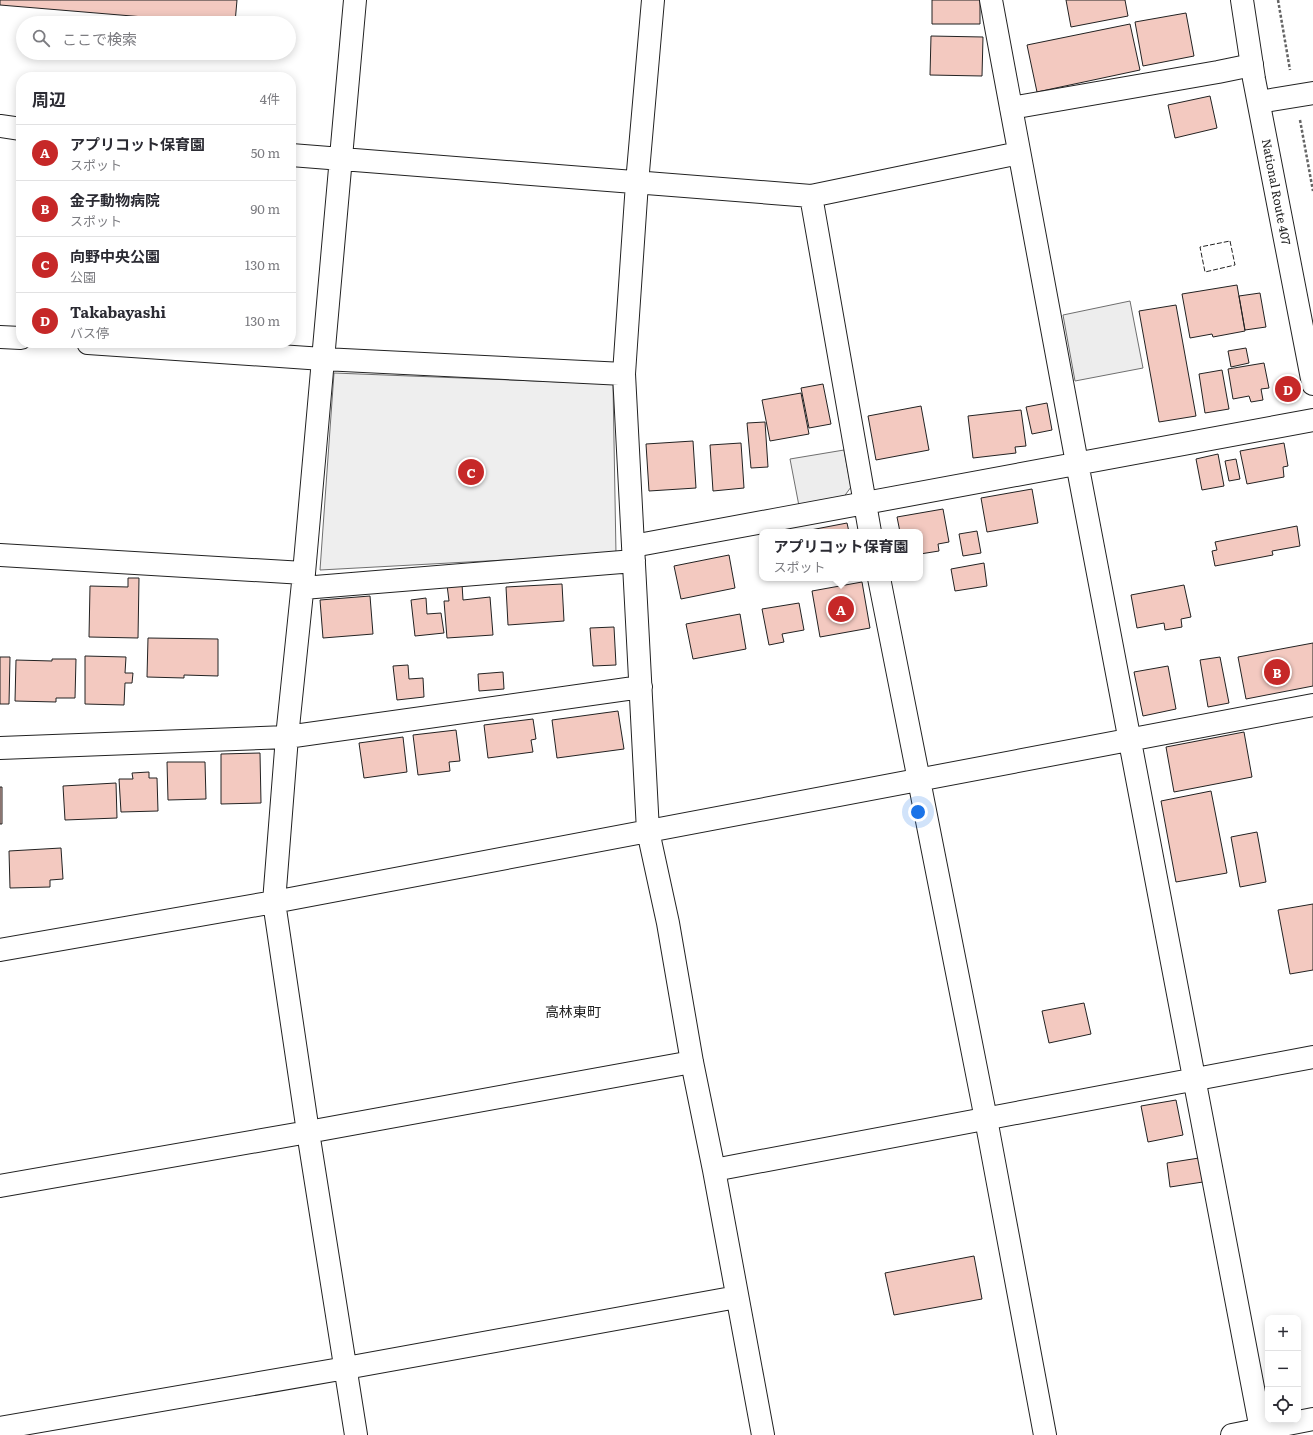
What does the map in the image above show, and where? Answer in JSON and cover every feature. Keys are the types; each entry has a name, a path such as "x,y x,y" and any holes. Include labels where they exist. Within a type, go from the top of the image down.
{"main road":[{"path":"355,0 274,902 308,1132 356,1435"},
{"path":"653,0 637,183 624,374 648,831 668,923 692,1062 764,1435"},
{"path":"991,0 1077,463 1262,1432"},
{"name":"National Route 407","path":"1242,0 1252,65 1313,384"},
{"path":"1011,108 1252,65"},
{"path":"1259,102 1313,93"},
{"path":"0,126 16,128"},
{"path":"296,156 810,196 1019,153"},
{"path":"810,196 869,529"},
{"path":"0,337 16,338"},
{"path":"161,348 323,359 624,374"},
{"path":"0,555 303,580 633,554 864,503 1313,420"},
{"path":"880,581 986,1119 1045,1435"},
{"path":"0,748 288,737 641,687"},
{"path":"0,950 274,902 1313,705"},
{"path":"714,1170 1313,1057"},
{"path":"0,1186 692,1062"},
{"path":"0,1428 346,1368 737,1297"},
{"path":"1232,1435 1262,1432 1313,1419"}],"shaded area":[{"path":"1130,301 1143,368 1075,381 1063,315"},
{"path":"334,373 613,384 616,554 320,570"},
{"path":"844,450 851,487 843,498 799,506 790,459"}],"building":[{"path":"0,0 237,0 236,16 132,16 0,5"},
{"path":"932,0 980,0 980,24 932,24"},
{"path":"1066,0 1125,0 1128,16 1071,27"},
{"path":"1186,13 1194,56 1143,66 1135,22"},
{"path":"1130,24 1140,70 1037,92 1027,45"},
{"path":"931,36 983,37 982,76 930,75"},
{"path":"1210,96 1217,128 1175,138 1168,105"},
{"path":"1237,285 1245,331 1213,337 1212,334 1190,338 1182,294"},
{"path":"1260,293 1266,327 1245,330 1239,296"},
{"path":"1176,305 1196,416 1159,422 1139,311"},
{"path":"1246,348 1249,363 1231,367 1228,351"},
{"path":"1264,363 1269,388 1261,389 1263,400 1251,402 1249,396 1233,399 1228,369"},
{"path":"1222,370 1229,409 1205,413 1199,374"},
{"path":"823,384 831,424 809,428 801,388"},
{"path":"801,393 809,434 770,441 762,400"},
{"path":"1047,403 1052,430 1032,434 1026,407"},
{"path":"921,406 929,450 876,460 868,416"},
{"path":"1021,410 1026,446 1015,447 1016,453 973,458 968,416"},
{"path":"765,422 768,467 751,468 747,423"},
{"path":"693,441 696,488 649,491 646,444"},
{"path":"741,443 744,488 713,491 710,445"},
{"path":"1284,443 1288,466 1283,467 1284,477 1247,484 1240,451"},
{"path":"1218,454 1224,486 1202,490 1196,459"},
{"path":"1236,459 1240,479 1229,481 1225,461"},
{"path":"1032,489 1038,523 987,532 981,498"},
{"path":"943,509 949,542 938,544 939,551 923,554 923,529 899,529 897,517"},
{"path":"847,523 848,529 816,529"},
{"path":"1297,526 1300,546 1272,551 1273,555 1215,566 1212,551 1217,550 1215,542"},
{"path":"977,531 981,553 963,556 959,534"},
{"path":"729,555 735,588 681,599 674,566"},
{"path":"984,563 987,586 955,591 951,569"},
{"path":"128,578 139,578 138,638 89,637 90,586 128,587"},
{"path":"862,582 870,628 820,637 812,591"},
{"path":"462,584 463,600 490,597 493,635 447,638 444,601 449,601 447,585"},
{"path":"562,584 564,621 508,625 506,587"},
{"path":"1184,585 1191,617 1181,619 1182,627 1165,630 1164,623 1137,628 1131,595"},
{"path":"370,596 373,634 323,638 320,600"},
{"path":"426,598 427,614 441,613 444,633 415,636 411,600"},
{"path":"799,603 804,630 782,634 784,642 769,645 762,609"},
{"path":"740,614 746,649 693,659 686,624"},
{"path":"614,627 616,665 593,666 590,628"},
{"path":"148,638 218,639 218,676 184,675 184,678 147,677"},
{"path":"1313,643 1313,686 1246,699 1238,657"},
{"path":"85,656 126,657 125,673 133,673 132,683 125,683 124,705 85,704"},
{"path":"0,657 10,657 9,704 0,704"},
{"path":"1220,657 1229,703 1208,707 1200,660"},
{"path":"52,659 76,659 75,698 56,698 56,702 15,701 16,660 52,661"},
{"path":"408,665 409,679 423,678 424,697 397,700 393,666"},
{"path":"1168,666 1176,709 1143,716 1134,672"},
{"path":"503,672 504,689 479,691 478,674"},
{"path":"618,711 624,749 557,758 552,720"},
{"path":"533,719 536,739 531,740 533,752 488,758 484,725"},
{"path":"456,730 460,761 449,762 450,771 418,775 413,735"},
{"path":"1244,732 1252,777 1174,792 1166,747"},
{"path":"403,737 407,772 364,778 359,743"},
{"path":"260,753 261,803 221,804 221,754"},
{"path":"167,762 205,762 206,799 168,800"},
{"path":"149,772 149,778 157,778 158,811 121,812 119,779 133,779 132,773"},
{"path":"116,783 117,818 65,820 63,786"},
{"path":"0,787 2,787 2,824 0,824"},
{"path":"1211,791 1227,873 1176,882 1161,801"},
{"path":"1257,832 1266,882 1240,887 1231,837"},
{"path":"61,848 63,879 50,880 50,887 10,888 9,851"},
{"path":"1313,904 1313,970 1290,974 1278,910"},
{"path":"1084,1003 1091,1034 1049,1043 1042,1011"},
{"path":"1176,1100 1183,1135 1148,1142 1141,1106"},
{"path":"1199,1158 1203,1182 1170,1187 1167,1163"},
{"path":"974,1256 982,1299 894,1315 885,1273"}],"fence":[{"path":"1230,241 1235,265 1205,272 1200,247 1230,241"}],"place":[{"name":"Takabayashi","path":"1288,389"},
{"name":"向野中央公園","path":"471,472"},
{"name":"アプリコット保育園","path":"841,609"},
{"name":"金子動物病院","path":"1277,672"}],"district":[{"name":"高林東町","path":"573,1012"}]}
